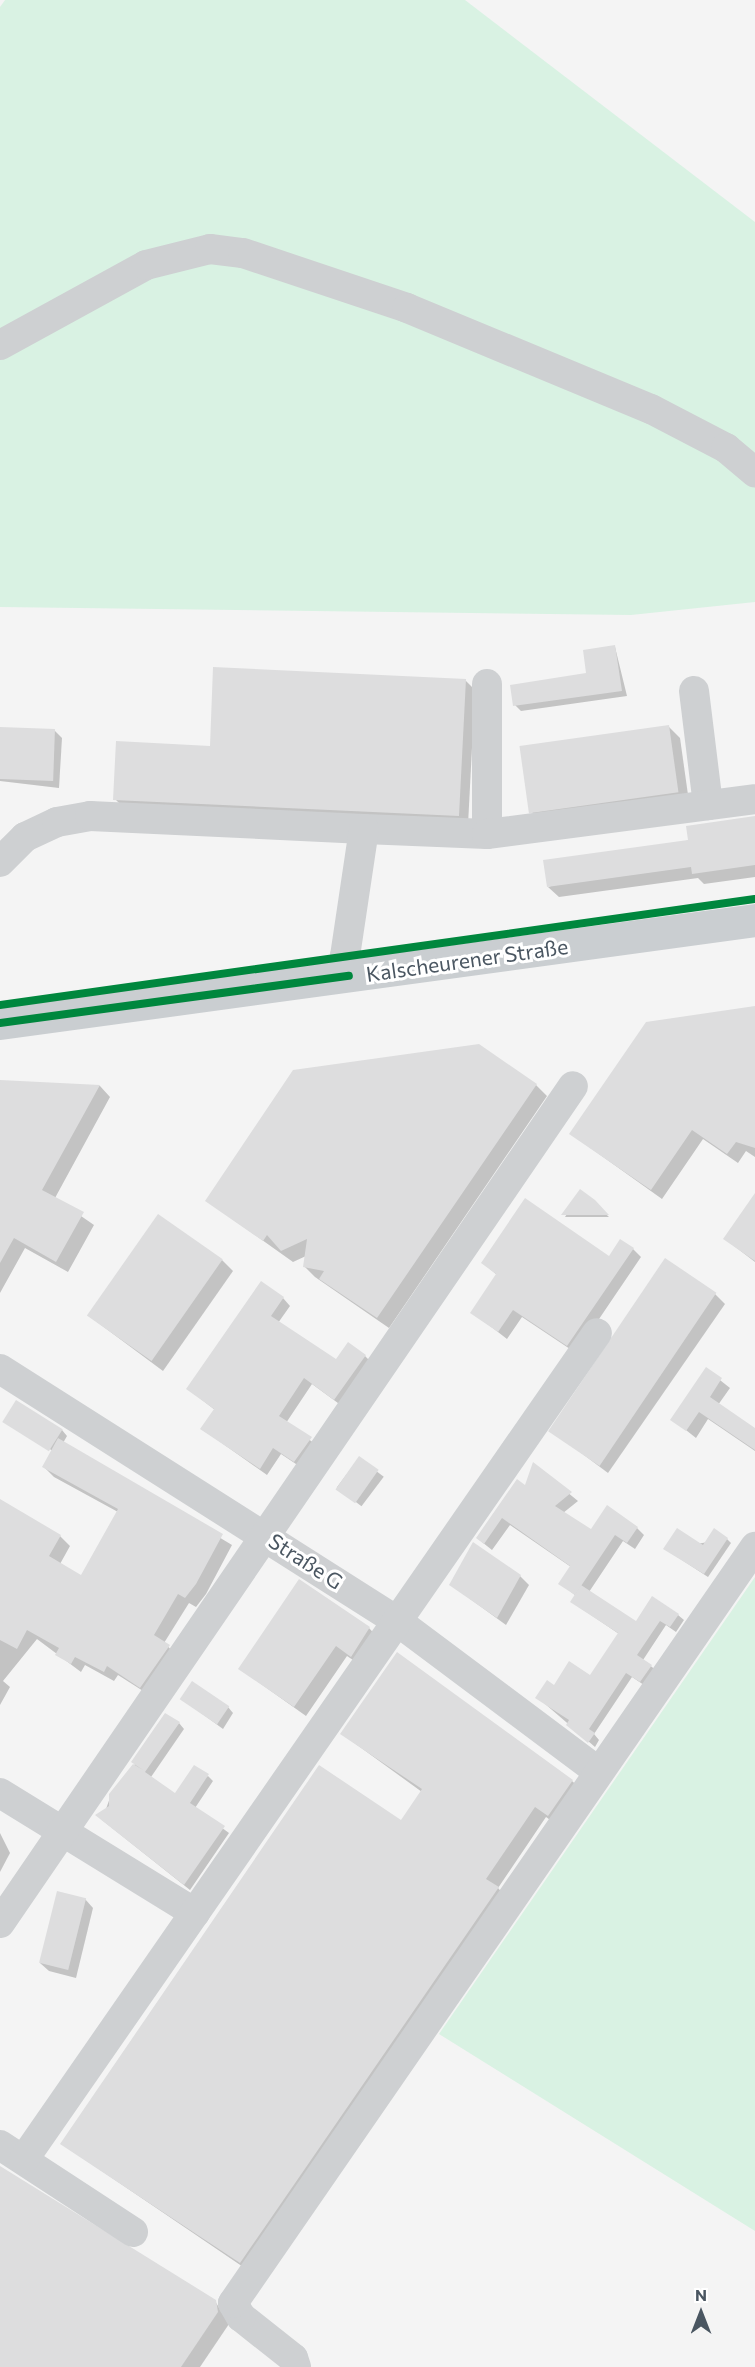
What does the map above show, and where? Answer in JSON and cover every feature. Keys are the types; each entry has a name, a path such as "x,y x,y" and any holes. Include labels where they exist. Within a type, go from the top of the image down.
{"main road":[{"name":"Kalscheurener Straße","path":"0,1023 755,920"}],"lane":[{"path":"0,345 146,265 210,249 243,253 407,308 640,405 726,448 755,472"},
{"path":"487,684 487,834"},
{"path":"694,690 708,805"},
{"path":"0,861 25,837 57,822 90,816 487,834 755,799"},
{"path":"349,976 345,956 364,829"},
{"path":"0,1923 573,1086"},
{"path":"133,2232 12,2152 195,1913 597,1333"},
{"name":"Straße G","path":"0,1369 266,1534 397,1622 599,1772"},
{"path":"296,2367 293,2358 241,2317 233,2303 755,1547"},
{"path":"0,1793 64,1828 195,1913"}],"green space":[{"path":"5,0 465,0 755,222 755,602 631,615 0,607 0,7"},
{"path":"755,1577 755,2231 439,2034"}],"building":[{"path":"615,645 622,691 513,706 510,685 586,673 583,650"},
{"path":"213,667 466,679 459,816 113,800 116,741 210,746"},
{"path":"669,725 678,792 529,813 519,746"},
{"path":"0,727 55,729 53,781 0,779"},
{"path":"755,816 755,865 692,874 691,867 547,887 543,860 688,840 686,826"},
{"path":"755,1006 755,1148 736,1142 727,1154 692,1130 651,1190 569,1134 646,1022"},
{"path":"479,1044 537,1084 377,1318 319,1279 324,1271 303,1267 307,1239 281,1251 267,1235 263,1241 205,1201 293,1070"},
{"path":"0,1080 100,1085 42,1190 84,1212 56,1262 14,1238 0,1263"},
{"path":"580,1189 595,1200 609,1215 561,1215"},
{"path":"755,1193 755,1261 723,1239"},
{"path":"525,1198 609,1256 620,1239 634,1248 567,1346 513,1310 498,1332 470,1313 496,1274 481,1263"},
{"path":"158,1214 223,1259 152,1361 87,1316"},
{"path":"665,1258 716,1293 600,1466 548,1431"},
{"path":"261,1281 284,1297 271,1316 336,1359 348,1342 366,1355 334,1400 304,1378 279,1416 312,1437 294,1462 273,1448 260,1469 200,1429 214,1409 186,1389"},
{"path":"706,1367 722,1378 710,1397 755,1428 755,1450 699,1412 686,1431 670,1420"},
{"path":"16,1400 63,1429 49,1451 2,1422"},
{"path":"58,1438 223,1534 196,1584 185,1598 178,1594 154,1635 170,1645 140,1688 107,1666 104,1672 75,1657 71,1664 55,1655 59,1648 27,1630 17,1649 0,1640 0,1499 61,1535 49,1556 81,1575 118,1509 42,1467"},
{"path":"359,1456 379,1470 355,1503 335,1490"},
{"path":"533,1462 572,1492 555,1506 591,1529 607,1505 638,1527 627,1543 615,1535 575,1595 558,1584 570,1566 502,1518 484,1544 476,1538 517,1479 525,1485"},
{"path":"677,1528 703,1545 714,1528 728,1538 704,1574 663,1549"},
{"path":"473,1542 521,1575 497,1618 449,1585"},
{"path":"299,1579 370,1627 351,1657 336,1646 294,1707 238,1669"},
{"path":"581,1585 636,1621 652,1596 679,1614 670,1627 660,1621 637,1655 652,1665 640,1682 626,1673 589,1729 595,1733 588,1743 566,1725 569,1720 535,1698 547,1680 554,1685 569,1661 590,1675 618,1633 570,1602"},
{"path":"397,1652 573,1780 548,1816 535,1807 486,1879 499,1887 240,2263 60,2144 319,1765 401,1820 422,1789 340,1734"},
{"path":"192,1681 229,1706 217,1724 180,1699"},
{"path":"165,1713 180,1722 145,1772 175,1793 194,1765 209,1774 190,1803 225,1826 184,1885 95,1815 109,1806 109,1794 133,1764 143,1770 131,1762"},
{"path":"57,1891 86,1898 68,1970 39,1963"},
{"path":"0,2166 216,2300 218,2312 181,2367 0,2367"}],"cycle path":[{"path":"0,1005 755,899"},
{"path":"0,1023 349,976"}]}
